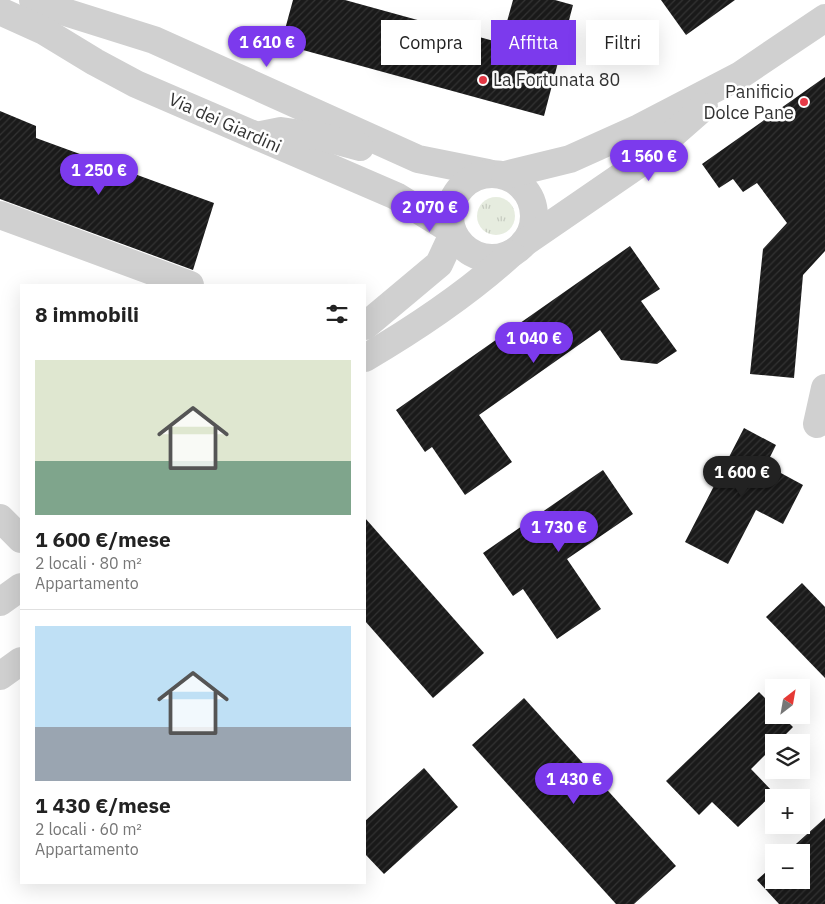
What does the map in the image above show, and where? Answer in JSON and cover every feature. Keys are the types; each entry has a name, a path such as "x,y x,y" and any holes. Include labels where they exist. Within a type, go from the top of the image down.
{"street":[{"path":"33,0 52,8 154,40 418,159"},
{"name":"Via dei Giardini","path":"0,12 44,31 91,71 136,84 251,143 396,196 452,232"},
{"path":"251,143 281,130 323,137 381,152 497,174 517,182 527,192 533,204 534,218 531,232 518,249 498,258 484,258 472,254 461,245 452,232 449,217 450,204 456,192 464,183 476,176 497,174 570,159 640,128 739,76 825,18"},
{"path":"366,357 401,336 490,273 518,249 639,164 739,76"},
{"path":"0,214 187,284"},
{"path":"366,325 439,264 452,232"},
{"path":"816,424 825,388"},
{"path":"0,518 20,538"},
{"path":"0,602 20,588"},
{"path":"0,676 20,662"}],"green space":[{"path":"496,197 510,202 515,216 510,230 496,235 482,230 477,216 482,202"}],"building":[{"name":"La Fortunata 80","path":"293,0 345,0 418,20 381,20 381,65 481,65 481,37 491,40 491,65 557,65 544,116 281,44"},
{"name":"La Fortunata 80","path":"513,0 555,0 573,5 569,20 507,20"},
{"path":"661,0 735,0 686,35"},
{"path":"825,77 825,251 803,275 794,378 750,374 763,249 787,223 757,183 743,192 733,179 719,188 702,164"},
{"path":"0,111 36,126 36,138 214,203 193,270 0,199"},
{"path":"630,246 660,289 641,301 677,351 657,364 621,360 600,330 479,415 512,462 465,495 432,447 425,452 396,410"},
{"path":"744,428 776,445 766,465 803,485 783,524 756,510 728,564 685,542"},
{"path":"603,470 633,514 567,559 601,609 557,639 523,589 513,596 483,553"},
{"path":"366,519 484,653 433,698 366,622"},
{"path":"802,583 825,607 825,678 766,617"},
{"path":"759,692 765,698 765,724 790,724 793,727 786,734 765,734 765,755 751,769 770,789 765,789 765,802 738,827 712,802 699,815 666,781"},
{"path":"524,698 676,866 634,904 616,904 472,745"},
{"path":"424,768 458,807 384,874 366,855 366,820"},
{"path":"825,818 825,904 779,904 765,889 810,889 810,844 796,844 807,834 810,834 810,831"},
{"path":"765,873 765,889 757,880"}],"place":[{"name":"La Fortunata 80","path":"483,80"},
{"name":"Panificio Dolce Pane","path":"804,102"}]}
